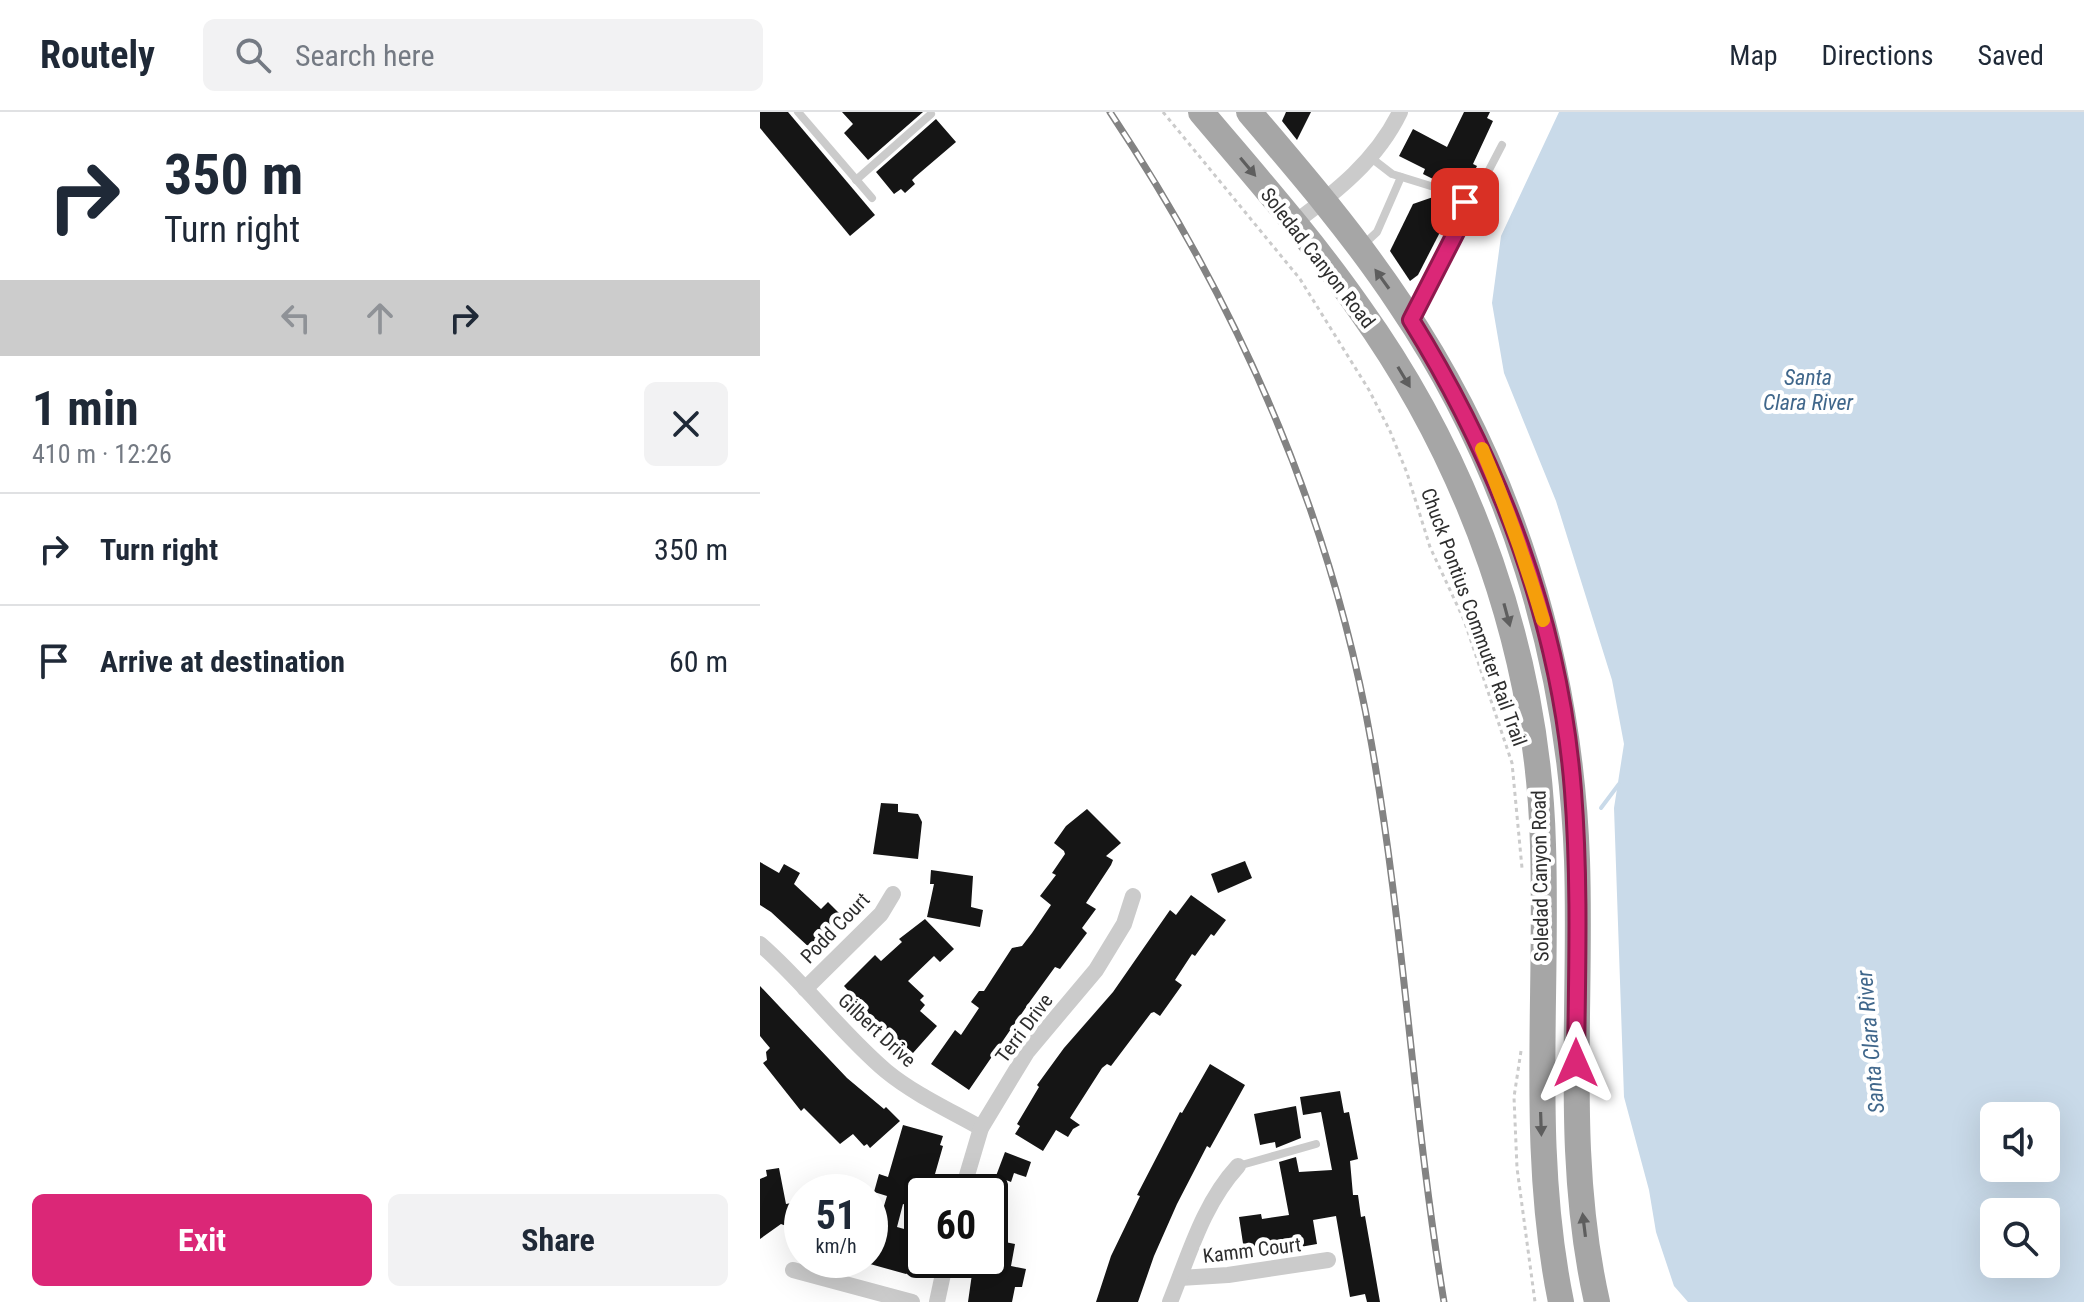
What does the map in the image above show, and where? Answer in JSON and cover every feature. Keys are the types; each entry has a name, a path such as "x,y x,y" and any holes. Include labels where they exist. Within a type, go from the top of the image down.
{"main road":[{"name":"Soledad Canyon Road","path":"1201,112 1294,223 1386,347 1434,430 1460,484 1491,562 1517,655 1530,717 1540,797 1543,844 1543,1170 1548,1225 1561,1302"},
{"name":"Soledad Canyon Road","path":"1249,112 1324,200 1411,320 1474,432 1504,500 1529,570 1564,714 1573,788 1577,862 1578,1177 1597,1302"}],"street":[{"path":"1294,223 1370,157 1388,138 1400,112"},
{"name":"Podd Court","path":"805,989 881,914 893,894"},
{"name":"Terri Drive","path":"967,1174 981,1128 1027,1052 1096,970 1124,924 1133,896"},
{"name":"Gilbert Drive","path":"760,944 888,1073 981,1128"},
{"path":"1170,1302 1220,1186 1238,1166"},
{"name":"Kamm Court","path":"1180,1278 1228,1275 1328,1260"},
{"path":"823,1278 912,1302"},
{"path":"937,1302 942,1278"}],"lane":[{"path":"798,112 872,198"},
{"path":"856,180 931,114"},
{"path":"1411,320 1502,145"},
{"path":"1370,157 1392,174 1434,187 1470,205"},
{"path":"1360,247 1377,232 1401,177"},
{"path":"1238,1166 1316,1144"}],"path":[{"name":"Chuck Pontius Commuter Rail Trail","path":"1163,112 1300,279 1369,390 1390,431 1430,547 1464,620 1512,763 1522,868"},
{"path":"1521,1041 1514,1097 1517,1168 1535,1302"}],"water":[{"name":"Santa Clara River","path":"1559,112 2084,112 2084,1302 1688,1302 1674,1286 1656,1232 1649,1190 1624,1097 1614,808 1624,744 1612,680 1556,501 1504,373 1492,303 1501,236"}],"building":[{"path":"760,112 788,112 875,215 850,236 760,128"},
{"path":"842,112 923,112 868,160 844,133 853,124"},
{"path":"1286,112 1311,112 1297,140 1282,121"},
{"path":"1464,112 1490,112 1487,118 1493,121 1463,194 1423,174 1425,169 1399,156 1413,129 1447,147"},
{"path":"936,119 956,142 912,180 915,184 905,193 901,189 894,194 876,172"},
{"path":"1436,196 1454,205 1418,275 1410,281 1390,251 1413,204"},
{"path":"881,803 898,804 898,812 918,814 922,822 918,859 873,854"},
{"path":"1087,809 1121,843 1106,856 1113,860 1111,865 1086,903 1096,909 1082,928 1087,933 1060,969 1055,967 969,1090 931,1064 955,1030 961,1035 979,1008 971,1002 979,991 984,991 1012,948 1022,946 1051,905 1040,896 1056,875 1052,873 1065,854 1054,843 1066,826"},
{"path":"1245,861 1252,878 1218,893 1211,874"},
{"path":"760,862 779,873 784,864 800,873 794,884 821,909 828,902 842,916 811,949 760,905"},
{"path":"931,870 973,876 971,907 983,910 980,927 927,917 934,884 930,884"},
{"path":"1191,895 1226,920 1195,956 1192,954 1175,980 1182,985 1160,1016 1151,1013 1111,1066 1107,1064 1102,1068 1070,1118 1080,1125 1068,1137 1056,1130 1043,1151 1015,1134 1020,1126 1017,1124 1039,1087 1037,1085 1064,1048 1113,992 1170,910 1176,915"},
{"path":"925,919 954,949 940,962 934,956 908,981 924,996 920,1000 925,1005 920,1011 937,1026 913,1053 878,1024 844,986 875,955 881,961 902,942 899,939"},
{"path":"760,986 847,1078 900,1121 870,1148 853,1134 840,1144 804,1108 801,1111 763,1063 770,1048 760,1036"},
{"path":"1210,1064 1245,1085 1210,1148 1207,1146 1177,1204 1138,1302 1096,1302 1111,1256 1140,1196 1137,1195 1180,1112"},
{"path":"1340,1091 1344,1113 1349,1112 1358,1159 1350,1161 1353,1195 1358,1195 1361,1217 1365,1216 1380,1302 1367,1302 1365,1294 1350,1297 1336,1216 1313,1220 1317,1244 1300,1247 1299,1241 1244,1250 1239,1217 1261,1214 1262,1219 1289,1215 1279,1162 1296,1157 1299,1172 1332,1170 1321,1112 1303,1115 1300,1097"},
{"path":"1296,1106 1301,1138 1276,1148 1275,1142 1260,1145 1254,1114"},
{"path":"903,1125 943,1136 935,1174 904,1174 904,1204 897,1227 904,1229 904,1273 888,1269 888,1177"},
{"path":"1005,1152 1031,1162 1026,1177 1014,1173 1011,1182 1008,1174 997,1174"},
{"path":"779,1168 784,1194 784,1225 781,1224 760,1239 760,1179 767,1176 766,1170"},
{"path":"1008,1243 1015,1244 1011,1266 1026,1269 1022,1287 1015,1287 1012,1302 968,1302 971,1278 1008,1278"}],"waterway":[{"path":"1601,808 1619,784"}],"railway":[{"path":"1110,112 1199,259 1238,335 1273,413 1331,574 1354,657 1382,811 1444,1302"}],"slow traffic":[{"path":"1482,449 1529,570 1543,620"}],"route":[{"path":"1465,202 1470,205 1411,320 1474,432 1504,500 1529,570 1549,641 1564,714 1573,788 1577,862 1576,1063"}]}
